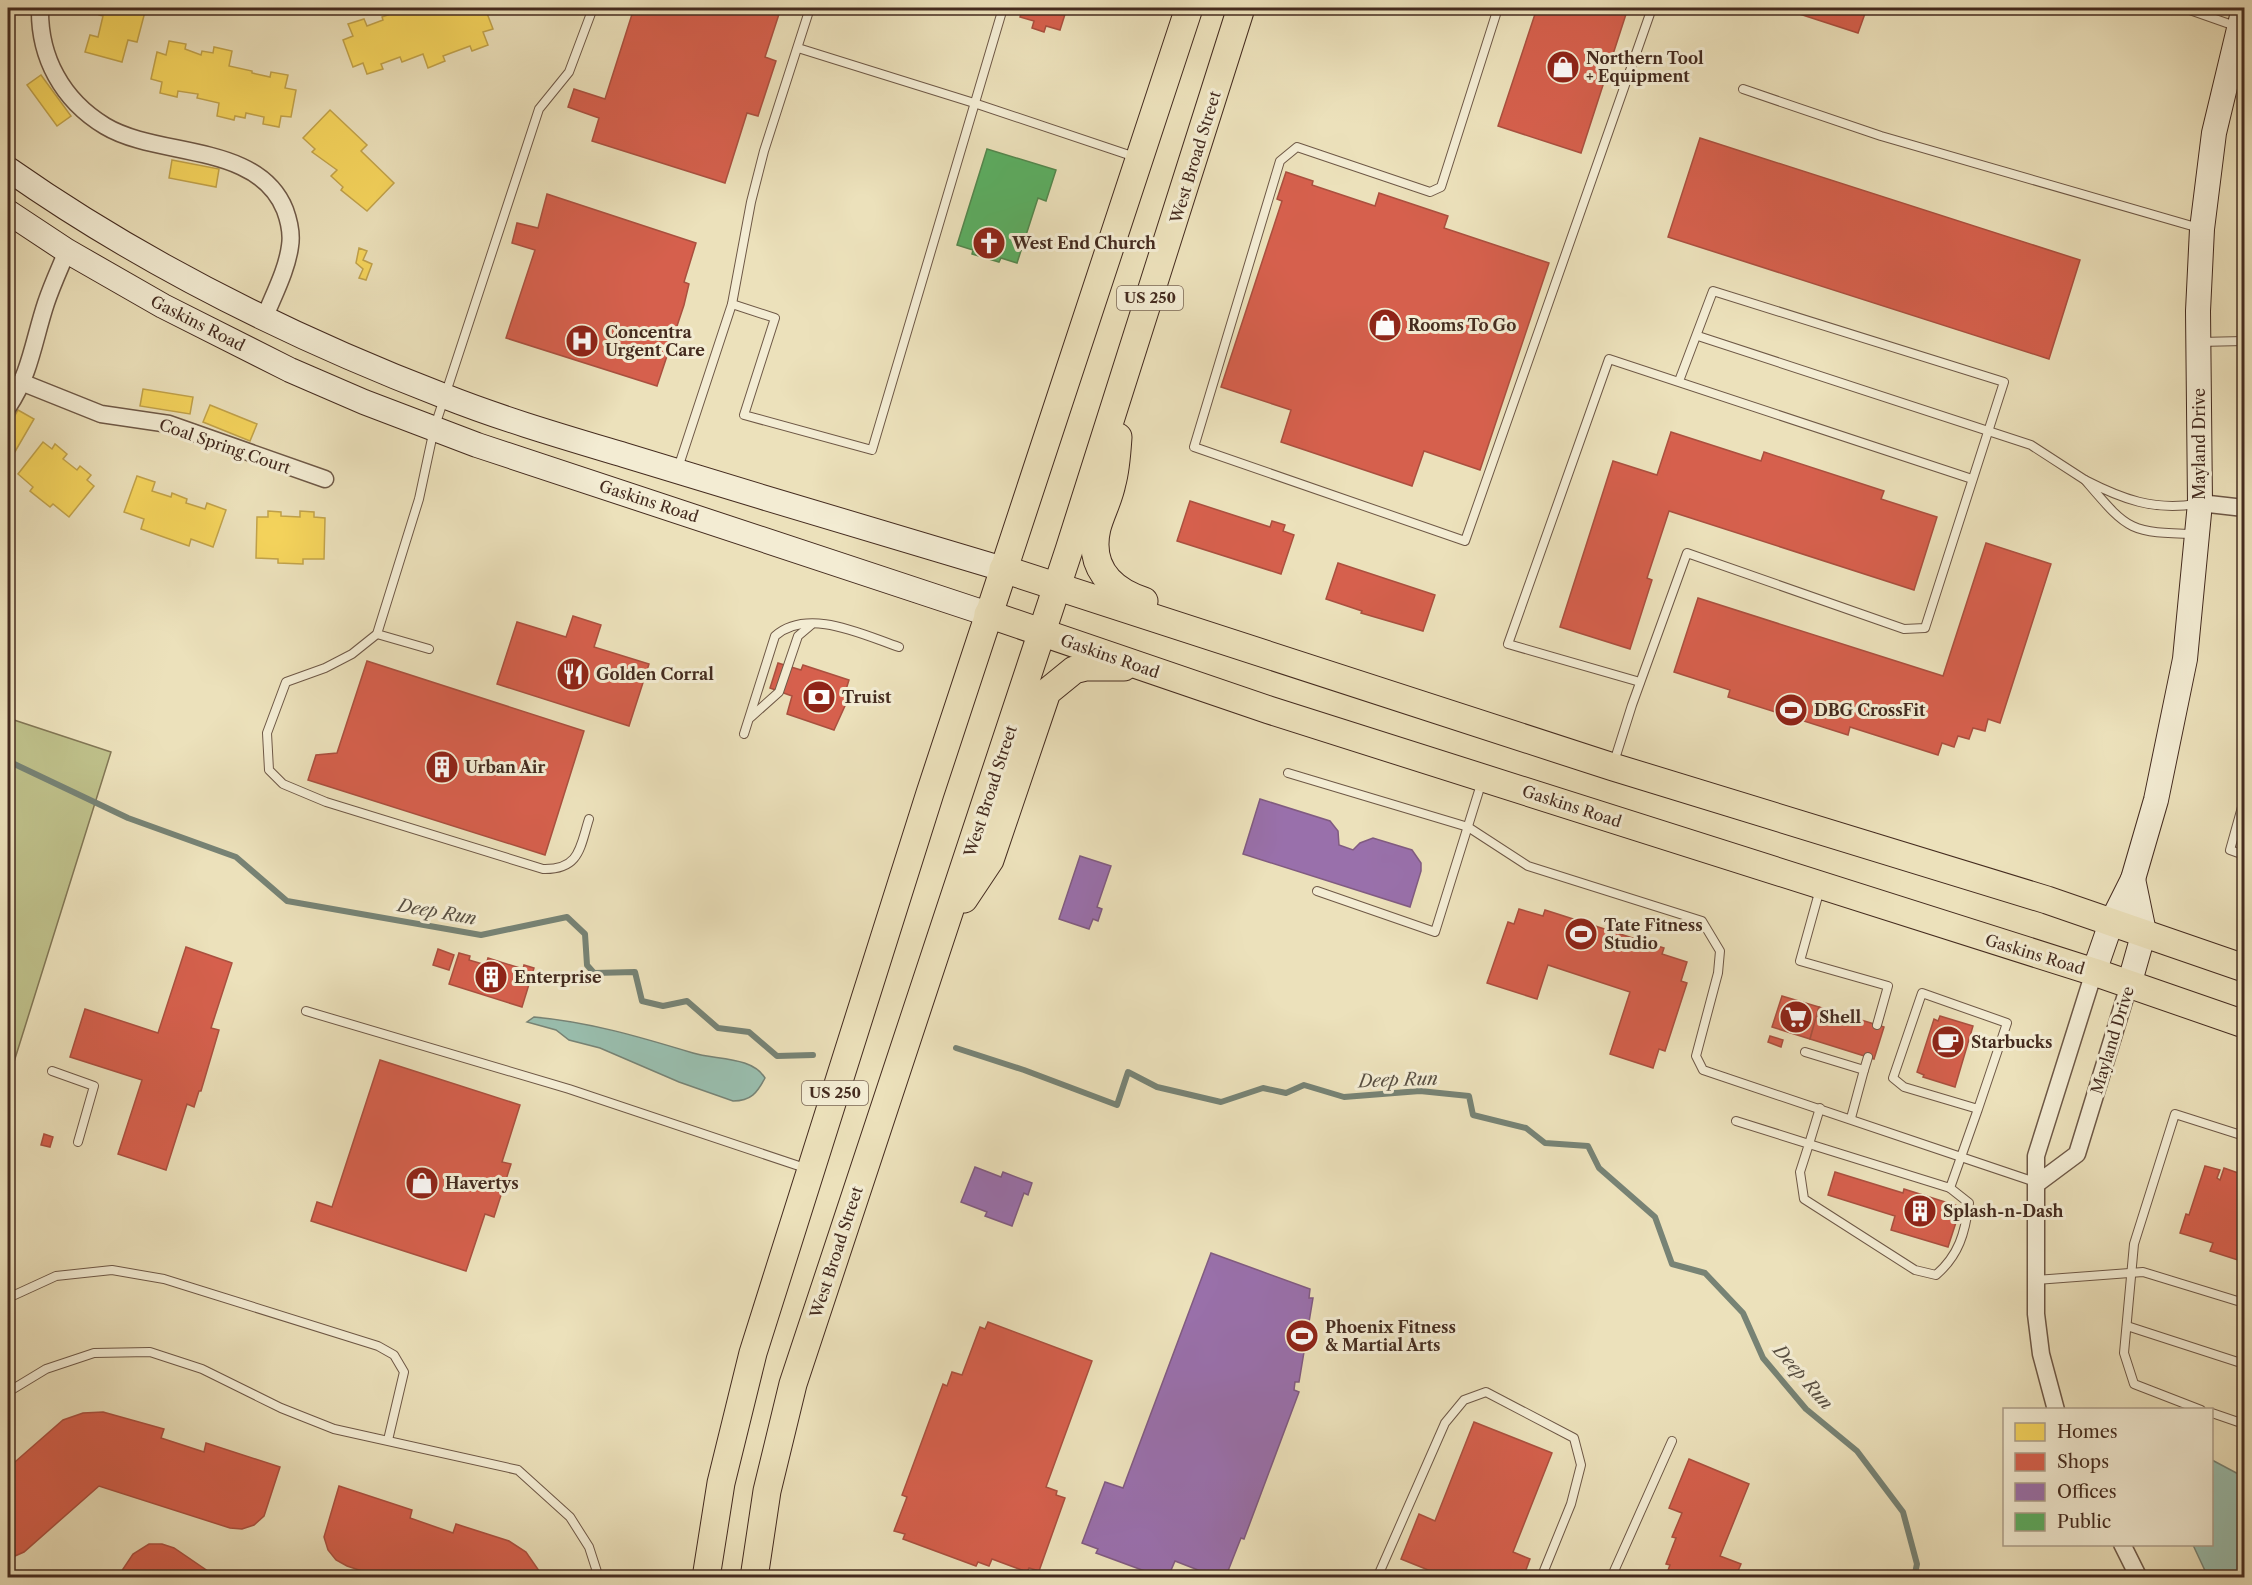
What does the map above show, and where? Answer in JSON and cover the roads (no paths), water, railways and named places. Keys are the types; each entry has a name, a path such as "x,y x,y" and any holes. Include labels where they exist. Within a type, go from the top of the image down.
{"main road":[{"name":"US 250","path":"706,1578 721,1483 744,1387 988,614 1189,8"},
{"name":"West Broad Street","path":"754,1578 767,1491 793,1384 1127,371 1241,8"},
{"name":"Mayland Drive","path":"2094,972 2111,923 2133,879 2156,800 2174,723 2185,659 2200,503 2199,342 2202,229 2214,133 2242,21"},
{"name":"Gaskins Road","path":"8,169 47,196 150,258 264,319 446,397 677,472 1003,569 1613,767 2047,900 2244,968"},
{"name":"Gaskins Road","path":"8,212 67,251 153,301 290,370 434,429 1141,666 1483,778 2094,972 2244,1024"},
{"path":"1127,371 1113,483 1095,538 1095,550 1101,572 1107,581 1123,593 1236,632 1276,659"},
{"path":"946,925 990,860 1047,692 1062,678 1086,667 1141,666"},
{"name":"Mayland Drive","path":"2129,985 2144,932 2133,879"}],"street":[{"path":"40,8 42,43 54,75 75,101 104,126 139,138 225,161 254,172 267,182 280,198 288,218 290,246 264,319"},
{"path":"8,407 32,357 46,304 67,251"},
{"name":"Coal Spring Court","path":"21,382 101,414 169,424 325,479"},
{"path":"2200,503 2244,508"},
{"name":"Mayland Drive","path":"2055,1408 2041,1354 2036,1280 2038,1183 2036,1156 2094,972"},
{"name":"Mayland Drive","path":"2038,1183 2077,1154 2129,985"},
{"path":"2123,1546 2139,1578"}],"lane":[{"path":"589,819 578,855 571,863 554,869 543,869 326,802 283,784 269,770 267,733 286,682 352,654 377,634 419,499 434,429 539,110 569,72 593,8"},
{"path":"677,472 732,304 753,192 810,8"},
{"path":"732,304 775,318 744,415 872,450 1003,8"},
{"path":"1498,8 1441,187 1430,192 1297,147 1280,160 1194,447 1465,541 1652,8"},
{"path":"2184,8 2242,21"},
{"path":"798,48 974,103 1138,158"},
{"path":"1743,89 1881,136 2202,229"},
{"path":"1613,767 1640,682 1688,553 1904,629 1925,628 2004,382 1713,291 1698,336 1678,381"},
{"path":"1698,336 2031,445 2085,480 2113,494 2145,504 2172,507 2200,503"},
{"path":"2199,342 2244,341"},
{"path":"1640,682 1508,644 1609,359 1972,479"},
{"path":"2085,480 2120,521 2132,527 2156,534 2198,534"},
{"path":"744,734 775,636 788,625 830,625 899,647"},
{"path":"749,719 779,692 798,636 811,625"},
{"path":"377,634 429,649"},
{"path":"1288,773 1468,826 1528,866 1702,921 1720,951 1718,973 1696,1056 1703,1070 1851,1118 2038,1183"},
{"path":"1317,891 1435,932 1483,778"},
{"path":"2244,800 2230,850 2244,855"},
{"path":"1821,885 1800,961 1888,986 1877,1025"},
{"path":"1950,1188 1962,1156 1978,1109 2007,1023 1922,993 1893,1078 1904,1087 1978,1109"},
{"path":"306,1011 569,1089 811,1170"},
{"path":"1805,1052 1864,1070"},
{"path":"1851,1118 1868,1057"},
{"path":"52,1071 94,1086 78,1142"},
{"path":"1736,1121 1809,1144 1950,1188 1968,1203 1961,1244 1948,1265 1936,1275 1915,1270 1804,1199 1800,1172 1809,1144 1820,1108"},
{"path":"2195,1408 2134,1384 2124,1353 2134,1244 2175,1114 2244,1136"},
{"path":"8,1298 56,1276 112,1270 164,1279 378,1346 394,1355 404,1372 388,1440"},
{"path":"2036,1280 2143,1272 2244,1303"},
{"path":"2127,1326 2244,1364"},
{"path":"8,1392 46,1369 94,1353 150,1352 202,1369 281,1408 334,1429 518,1470 570,1517 589,1547 599,1578"},
{"path":"1377,1578 1445,1423 1464,1400 1486,1392 1574,1438 1581,1465 1571,1504 1540,1578"},
{"path":"2213,1413 2244,1421"},
{"path":"1611,1578 1672,1441"}],"waterway":[{"name":"Deep Run","path":"8,761 128,818 236,857 287,901 481,935 567,917 585,934 587,965 594,973 635,972 642,1001 663,1006 687,1001 718,1028 749,1032 777,1056 813,1055"},
{"name":"Deep Run","path":"956,1048 1024,1070 1117,1105 1128,1072 1157,1087 1221,1102 1263,1088 1286,1093 1304,1085 1344,1097 1420,1091 1469,1096 1473,1115 1526,1128 1545,1143 1588,1146 1599,1168 1655,1217 1672,1264 1705,1273 1743,1313 1763,1358 1806,1409 1857,1451 1903,1512 1917,1564 1914,1578"}],"place":[{"name":"Northern Tool + Equipment","path":"1563,67"},
{"name":"West End Church","path":"989,243"},
{"name":"Rooms To Go","path":"1385,325"},
{"name":"Concentra Urgent Care","path":"582,341"},
{"name":"Golden Corral","path":"573,674"},
{"name":"Truist","path":"819,697"},
{"name":"DBG CrossFit","path":"1791,710"},
{"name":"Urban Air","path":"442,767"},
{"name":"Tate Fitness Studio","path":"1581,934"},
{"name":"Enterprise","path":"491,977"},
{"name":"Shell","path":"1796,1017"},
{"name":"Starbucks","path":"1948,1042"},
{"name":"Havertys","path":"422,1183"},
{"name":"Splash-n-Dash","path":"1920,1211"},
{"name":"Phoenix Fitness & Martial Arts","path":"1302,1336"}]}
